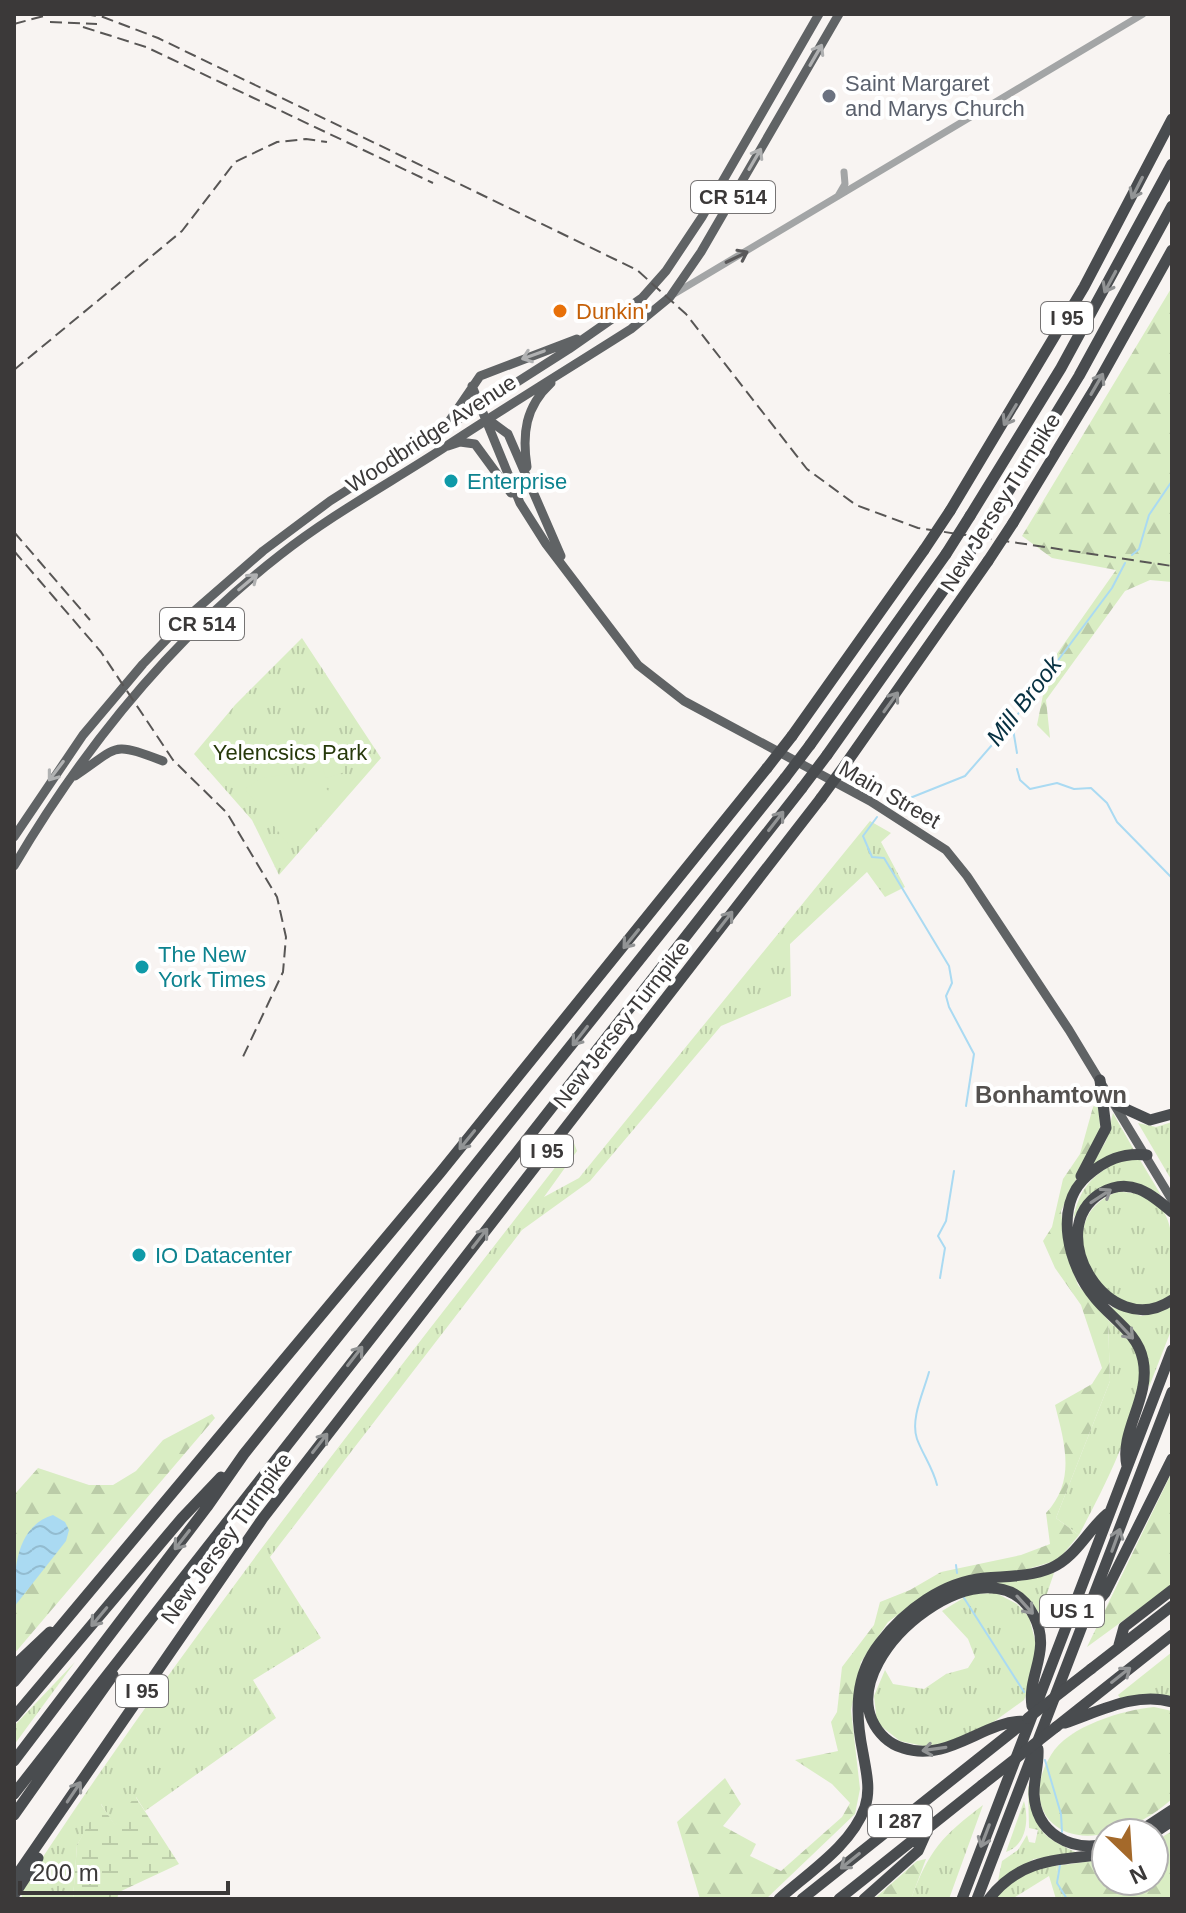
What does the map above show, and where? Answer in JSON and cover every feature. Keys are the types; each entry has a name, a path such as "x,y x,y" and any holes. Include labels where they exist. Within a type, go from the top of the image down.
{"highway":[{"name":"New Jersey Turnpike","path":"14,1682 440,1173 792,736 924,550 1045,358 1172,119"},
{"name":"New Jersey Turnpike","path":"14,1761 244,1454 810,745 970,516 1088,321 1172,164"},
{"name":"New Jersey Turnpike","path":"14,1794 827,755 991,520 1079,376 1172,206"},
{"name":"New Jersey Turnpike","path":"14,1879 263,1518 845,765 1013,523 1095,388 1172,250"},
{"path":"1100,1080 1107,1116 1105,1133 1066,1212 1078,1271 1093,1296 1138,1344 1144,1363 1142,1399 1124,1452 1127,1467"},
{"path":"1117,1105 1142,1118 1172,1114"},
{"path":"1077,1185 1108,1160 1125,1155 1147,1155"},
{"path":"1172,1212 1144,1190 1114,1188 1099,1194 1086,1207 1078,1225 1078,1239 1090,1277 1113,1303 1140,1311 1172,1300"},
{"name":"US 1","path":"962,1899 1028,1717 1172,1350"},
{"name":"US 1","path":"977,1899 1172,1392"},
{"path":"14,1717 182,1518 244,1454"},
{"path":"1088,1613 1105,1593 1172,1459"},
{"path":"779,1899 845,1839 865,1806 868,1784 859,1736 858,1697 865,1669 887,1634 912,1610 947,1588 970,1580 1040,1572 1057,1565 1110,1511"},
{"path":"996,1587 1021,1599 1036,1620 1041,1648 1028,1717 1006,1721 972,1740 924,1751 898,1747 884,1737 871,1716 868,1698 872,1677 883,1653 917,1618 950,1596 974,1588 996,1587"},
{"path":"1118,1647 1124,1627 1172,1590"},
{"name":"I 287","path":"802,1899 1172,1606"},
{"path":"14,1666 40,1638 58,1628"},
{"name":"I 287","path":"839,1899 1172,1635"},
{"path":"14,1815 109,1681 126,1647"},
{"path":"1065,1721 1131,1701 1152,1698 1172,1702"},
{"path":"1038,1741 1034,1797 1043,1824 1067,1843 1090,1846"},
{"path":"864,1899 918,1851 928,1828"},
{"path":"14,1895 39,1857 49,1829"},
{"path":"989,1899 1005,1880 1030,1864 1090,1856"}],"main road":[{"name":"Woodbridge Avenue","path":"14,837 43,789 83,735 192,613 263,551 330,501 642,298 666,271 702,217 819,14"},
{"name":"Woodbridge Avenue","path":"14,866 69,780 139,689 229,598 281,554 340,513 642,321 670,297 701,252 839,14"},
{"path":"767,103 792,95"},
{"path":"443,429 480,376 598,329"},
{"path":"529,486 524,450 526,421 536,399 560,374"},
{"name":"Main Street","path":"472,386 520,503 625,650 659,684 907,822 946,850 967,876 1117,1105 1172,1200"},
{"name":"Main Street","path":"486,418 508,434 569,573"},
{"path":"444,447 460,442 475,444 520,503"},
{"path":"69,780 104,753 121,747 135,748 163,761"}],"street":[{"path":"670,297 711,269 756,247 1143,14"},
{"path":"833,200 844,188 844,172"}],"green space":[{"path":"1172,287 1172,582 1150,580 1125,591 1046,700 1050,738 1037,725 1049,665 1116,570 1052,558 1022,536"},
{"name":"Yelencsics Park","path":"302,638 381,758 279,875 252,820 194,754 235,705"},
{"path":"335,740 345,772 326,778 316,745"},
{"path":"289,774 322,785 336,798 289,845 245,789 262,778"},
{"path":"870,821 891,833 881,842 905,887 885,897 867,872 790,944 791,996 721,1026 590,1181 522,1230 270,1557 321,1638 253,1680 276,1718 145,1811 136,1797 115,1826 101,1804 77,1845 73,1899 23,1899 20,1892 219,1605 574,1143 577,1151 544,1197 579,1178"},
{"path":"1099,1100 1100,1129 1061,1211 1066,1252 1078,1285 1108,1320 1110,1381 1056,1518 1079,1535 1058,1560 914,1603 888,1622 861,1662 851,1710 860,1789 855,1814 766,1899 700,1899 677,1822 725,1778 741,1804 723,1826 756,1844 750,1856 781,1871 842,1817 850,1803 832,1784 795,1760 838,1751 831,1722 837,1712 842,1667 874,1625 880,1602 910,1590 941,1572 1021,1555 1050,1544 1046,1513 1061,1488 1066,1462 1055,1405 1092,1384 1102,1368 1081,1305 1055,1268 1043,1241 1052,1227 1063,1179 1080,1154 1093,1107"},
{"path":"1113,1113 1134,1150 1111,1154 1089,1170 1106,1141"},
{"path":"1172,1122 1172,1181 1138,1123 1156,1127"},
{"path":"1124,1159 1140,1160 1161,1195 1134,1184 1111,1184 1091,1195 1073,1219 1084,1189 1097,1175"},
{"path":"1117,1192 1138,1194 1153,1201 1163,1211 1169,1225 1173,1257 1172,1294 1149,1304 1127,1302 1107,1290 1092,1272 1084,1250 1084,1227 1094,1207"},
{"path":"1108,1306 1142,1316 1172,1307 1172,1328 1149,1387 1148,1363"},
{"path":"1108,1320 1134,1347 1140,1365 1139,1388 1133,1414 1112,1469 1079,1535 1056,1518 1110,1381"},
{"path":"212,1414 215,1418 14,1654 14,1495 38,1468 89,1485 113,1485 136,1471 163,1440"},
{"path":"1172,1474 1172,1585 1087,1647 1170,1476"},
{"path":"1054,1573 1040,1614 1028,1598 994,1583"},
{"path":"996,1593 1017,1604 1029,1617 1037,1648 1034,1678 1024,1700 974,1736 928,1747 900,1741 877,1723 874,1696 885,1670 893,1684 924,1689 946,1674 968,1668 975,1657 968,1639 942,1611 970,1594"},
{"path":"1172,1652 1172,1698 1120,1698 1118,1695"},
{"path":"75,1662 14,1745 14,1726"},
{"path":"1154,1707 1172,1711 1172,1799 1147,1817 1090,1817 1090,1836 1072,1834 1058,1828 1041,1805 1039,1790 1042,1773 1051,1755 1059,1745 1083,1728 1127,1712"},
{"path":"1031,1779 1039,1826 1052,1840 1078,1853 1034,1859 998,1881 1002,1861 1018,1850 1027,1835 1029,1842 1035,1843 1038,1830 1029,1828 1028,1788"},
{"path":"135,1796 179,1864 119,1892 117,1899 73,1899 77,1845 100,1803 115,1825"},
{"path":"1024,1801 1025,1831 1018,1844 1006,1852"},
{"path":"983,1805 949,1899 911,1899 938,1845"},
{"path":"1170,1832 1172,1899 1062,1899 1056,1866 1090,1861 1090,1897 1170,1897"},
{"path":"926,1859 911,1899 874,1899 917,1861"},
{"path":"1051,1862 1056,1866 1062,1899 1056,1899 1049,1876 1012,1899 995,1899 1006,1884"}],"water":[{"path":"53,1515 65,1522 69,1530 66,1541 14,1607 16,1567 24,1541 40,1521"}],"waterway":[{"name":"Mill Brook","path":"1132,555 1139,549 1149,515 1172,481"},
{"name":"Mill Brook","path":"895,804 965,776 1012,722 1112,588 1125,563"},
{"path":"1012,723 1017,753"},
{"path":"1017,769 1020,780 1030,789 1057,783 1074,789 1091,788 1107,803 1117,822 1172,878"},
{"name":"Mill Brook","path":"877,817 863,836 872,857 884,858 949,966 952,983 946,996 949,1007 974,1054 966,1106"},
{"name":"Mill Brook","path":"940,1278 945,1248 938,1236 946,1221 954,1171"},
{"name":"Mill Brook","path":"929,1372 916,1414 915,1431 937,1485"},
{"name":"Mill Brook","path":"956,1565 957,1573"},
{"name":"Mill Brook","path":"964,1598 1024,1692"},
{"name":"Mill Brook","path":"1045,1760 1061,1814 1062,1832"},
{"name":"Mill Brook","path":"1060,1865 1057,1883 1067,1899"}],"railway":[{"path":"14,24 51,14"},
{"path":"84,14 103,17 158,38 637,270 686,314 807,469 856,505 918,528 1172,566"},
{"path":"50,22 97,24"},
{"path":"83,27 146,47 433,183"},
{"path":"14,370 182,231 235,162 277,142 306,139 327,142"},
{"path":"14,532 90,620"},
{"path":"14,551 101,652 173,760 227,813 277,897 286,937 283,972 241,1061"}],"place":[{"name":"Saint Margaret and Marys Church","path":"829,96"},
{"name":"Dunkin'","path":"560,311"},
{"name":"Enterprise","path":"451,481"},
{"name":"The New York Times","path":"142,967"},
{"name":"IO Datacenter","path":"139,1255"}],"district":[{"name":"Bonhamtown","path":"1051,1095"}]}
